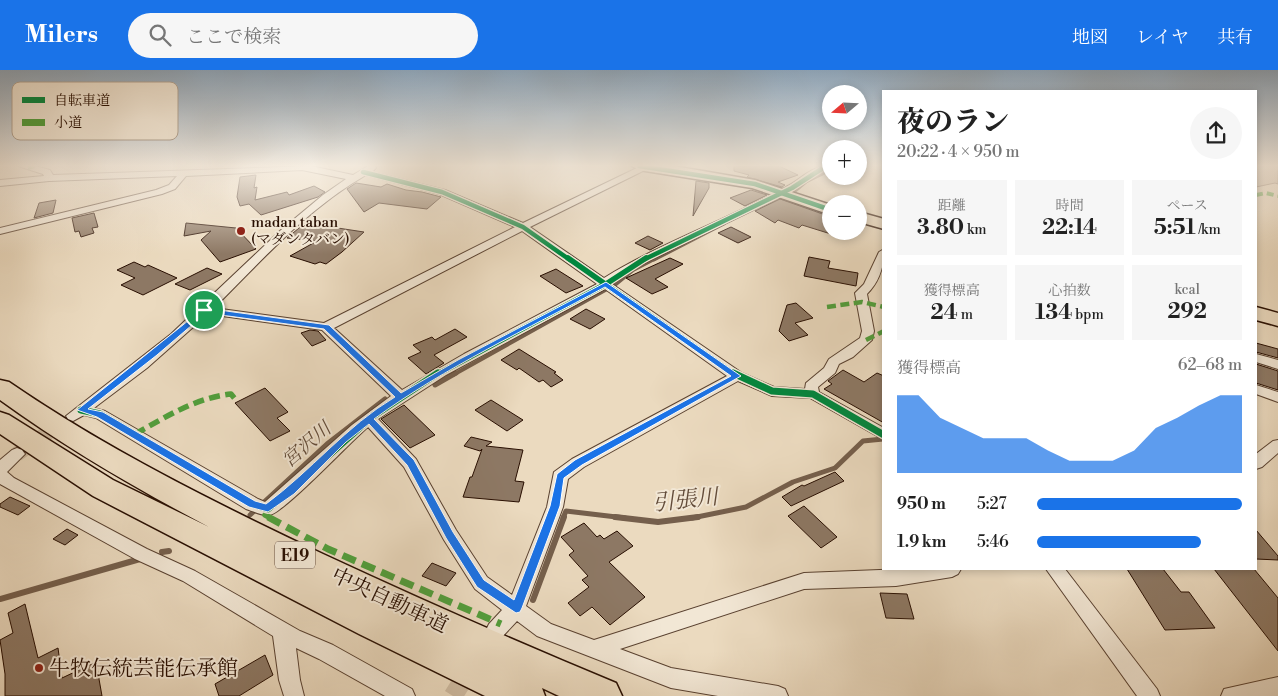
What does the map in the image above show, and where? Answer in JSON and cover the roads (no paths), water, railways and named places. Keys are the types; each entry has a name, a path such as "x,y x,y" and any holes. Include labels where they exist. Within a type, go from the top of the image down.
{"highway":[{"name":"中央自動車道","path":"0,388 31,411 131,472 246,532 390,602 603,696"},
{"name":"中央自動車道","path":"0,421 103,488 371,623 526,696"}],"main road":[{"path":"789,195 822,207"},
{"path":"867,220 882,224"},
{"path":"1257,312 1278,320"}],"street":[{"path":"0,231 147,195"},
{"path":"330,195 315,206 204,310 154,353 77,413 100,414 258,506 268,508 290,492 343,440 401,397 461,362 610,287"},
{"path":"449,195 523,227 737,376 772,391 813,394 882,434"},
{"path":"204,310 326,327 588,195"},
{"path":"610,287 608,280 636,263 778,195"},
{"path":"813,394 811,386 830,370 834,362 866,340 868,331 861,293 868,286 882,256"},
{"path":"326,327 401,397"},
{"path":"1258,358 1278,365"},
{"path":"496,630 516,608 555,506 560,476 578,463 737,376"},
{"path":"1257,388 1278,397"},
{"path":"369,419 410,463 450,535 481,583 544,630 671,678 778,696"},
{"path":"1257,462 1278,445"},
{"path":"0,469 17,454"},
{"path":"0,475 8,482 142,554 188,576 281,630 405,696"},
{"path":"593,649 804,581 896,578 946,570"},
{"path":"1056,570 1150,696"},
{"path":"281,630 284,636 287,670 294,696"},
{"path":"1231,696 1278,687"}],"waterway":[{"name":"宮沢川","path":"760,207 782,197"},
{"name":"宮沢川","path":"654,260 724,224"},
{"name":"宮沢川","path":"453,375 616,284 633,270 656,258"},
{"name":"宮沢川","path":"435,385 456,373"},
{"name":"宮沢川","path":"250,515 327,444 385,399"},
{"name":"引張川","path":"695,517 746,507 793,482 835,468 863,441 882,439"},
{"name":"引張川","path":"563,518 566,511 625,518"},
{"name":"引張川","path":"533,600 564,517"},
{"name":"引張川","path":"615,517 658,522 695,517"},
{"name":"宮沢川","path":"162,552 169,551"},
{"name":"宮沢川","path":"0,599 140,559"}],"tunnel":[{"path":"17,454 62,423"},
{"path":"453,696 470,669"}],"place":[{"name":"madan taban (マダンタバン)","path":"241,231"},
{"name":"牛牧伝統芸能伝承館","path":"39,668"}]}
